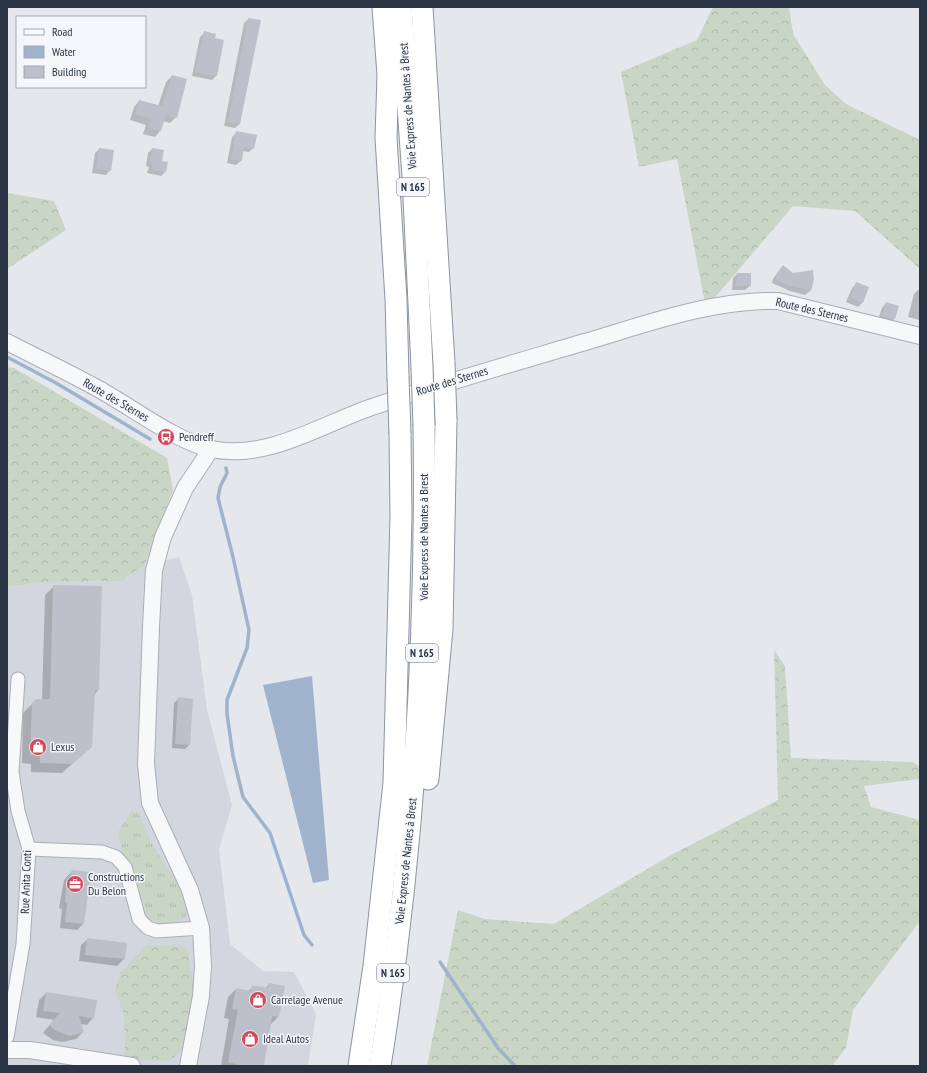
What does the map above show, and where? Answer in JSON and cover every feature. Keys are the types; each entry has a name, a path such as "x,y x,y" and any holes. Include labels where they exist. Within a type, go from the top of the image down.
{"highway":[{"path":"369,7 374,74 386,138"},
{"name":"Voie Express de Nantes à Brest","path":"359,1066 375,958 394,783 401,516 396,299 386,138 388,75 383,7"},
{"name":"Voie Express de Nantes à Brest","path":"380,1066 405,880 421,686 425,514 422,367 413,177 401,7"},
{"path":"405,880 420,849 442,629 446,420 444,363 422,7"}],"street":[{"name":"Route des Sternes","path":"7,342 95,386 185,440 211,449 237,451 266,447 317,430 369,408 468,375 714,307 758,300 778,300 920,336"},
{"path":"188,1066 201,996 203,966 201,928 190,890 150,803 146,764 154,570 163,537 185,488 211,449"},
{"name":"Rue Anita Conti","path":"7,1036 23,944 28,849 18,811 12,772 18,679"},
{"path":"28,849 102,852 116,857 124,867 139,919 148,928 157,931 201,928"},
{"path":"7,1050 30,1050 132,1066"}],"shaded area":[{"path":"179,557 192,595 207,710 232,805 219,849 230,944 263,971 294,972 316,1014 308,1066 7,1066 7,587 44,582 121,581 145,565"}],"green space":[{"path":"713,7 789,7 793,34 825,85 846,104 920,140 920,269 855,211 793,206 706,308 677,159 639,167 621,72 697,40"},
{"path":"7,193 54,201 66,230 7,269"},
{"path":"7,367 14,368 167,458 173,490 145,565 121,581 44,582 7,587"},
{"path":"774,650 785,666 791,758 913,762 920,767 920,779 864,786 871,807 920,820 920,921 853,1010 846,1048 832,1066 427,1066 458,910 485,919 554,924 671,855 778,800"},
{"path":"132,811 139,814 153,845 176,880 185,899 187,908 186,917 176,922 162,924 147,917 131,863 122,852 118,832"},
{"path":"147,945 182,946 188,952 194,991 188,1040 177,1055 168,1061 124,1058 124,1015 115,990 120,973"}],"water":[{"path":"312,676 329,880 313,883 263,685"}],"building":[{"path":"248,18 261,20 240,124 228,122"},
{"path":"204,31 216,34 215,38 224,40 217,76 195,72"},
{"path":"172,75 187,79 177,118 166,115 161,131 148,128 151,119 135,114 139,100 162,106"},
{"path":"236,131 257,135 254,149 244,147 242,161 231,159"},
{"path":"99,148 114,150 111,171 96,169"},
{"path":"152,148 164,150 162,161 168,162 166,172 151,169 152,163 150,162"},
{"path":"783,265 793,273 813,270 814,280 811,291 784,284 776,279 777,273"},
{"path":"737,273 751,273 751,286 736,286"},
{"path":"856,282 869,287 863,303 850,298"},
{"path":"886,302 899,306 895,319 882,316"},
{"path":"53,585 102,586 99,690 95,690 92,747 72,764 40,763 40,755 30,755 32,703 36,699 50,699"},
{"path":"178,697 193,699 190,745 175,744"},
{"path":"72,870 91,872 84,924 65,922 67,903 65,902 66,889"},
{"path":"87,938 127,943 125,959 85,955"},
{"path":"269,983 285,986 279,1017 272,1016 264,1066 236,1066 236,1064 228,1062 238,1010 232,1009 236,988 251,991 252,985 268,988"},
{"path":"46,992 97,1000 94,1019 79,1016 84,1032 70,1036 56,1031 49,1025 60,1013 43,1011"}],"waterway":[{"path":"7,357 56,383 150,439"},
{"path":"226,468 227,473 220,487 218,498 249,630 247,648 227,700 227,714 233,756 243,797 270,833 304,935 312,945"},
{"path":"440,962 498,1048 515,1066"}],"place":[{"name":"Pendreff","path":"166,437"},
{"name":"Lexus","path":"38,747"},
{"name":"Constructions Du Belon","path":"75,884"},
{"name":"Carrelage Avenue","path":"258,1000"},
{"name":"Ideal Autos","path":"250,1039"}]}
